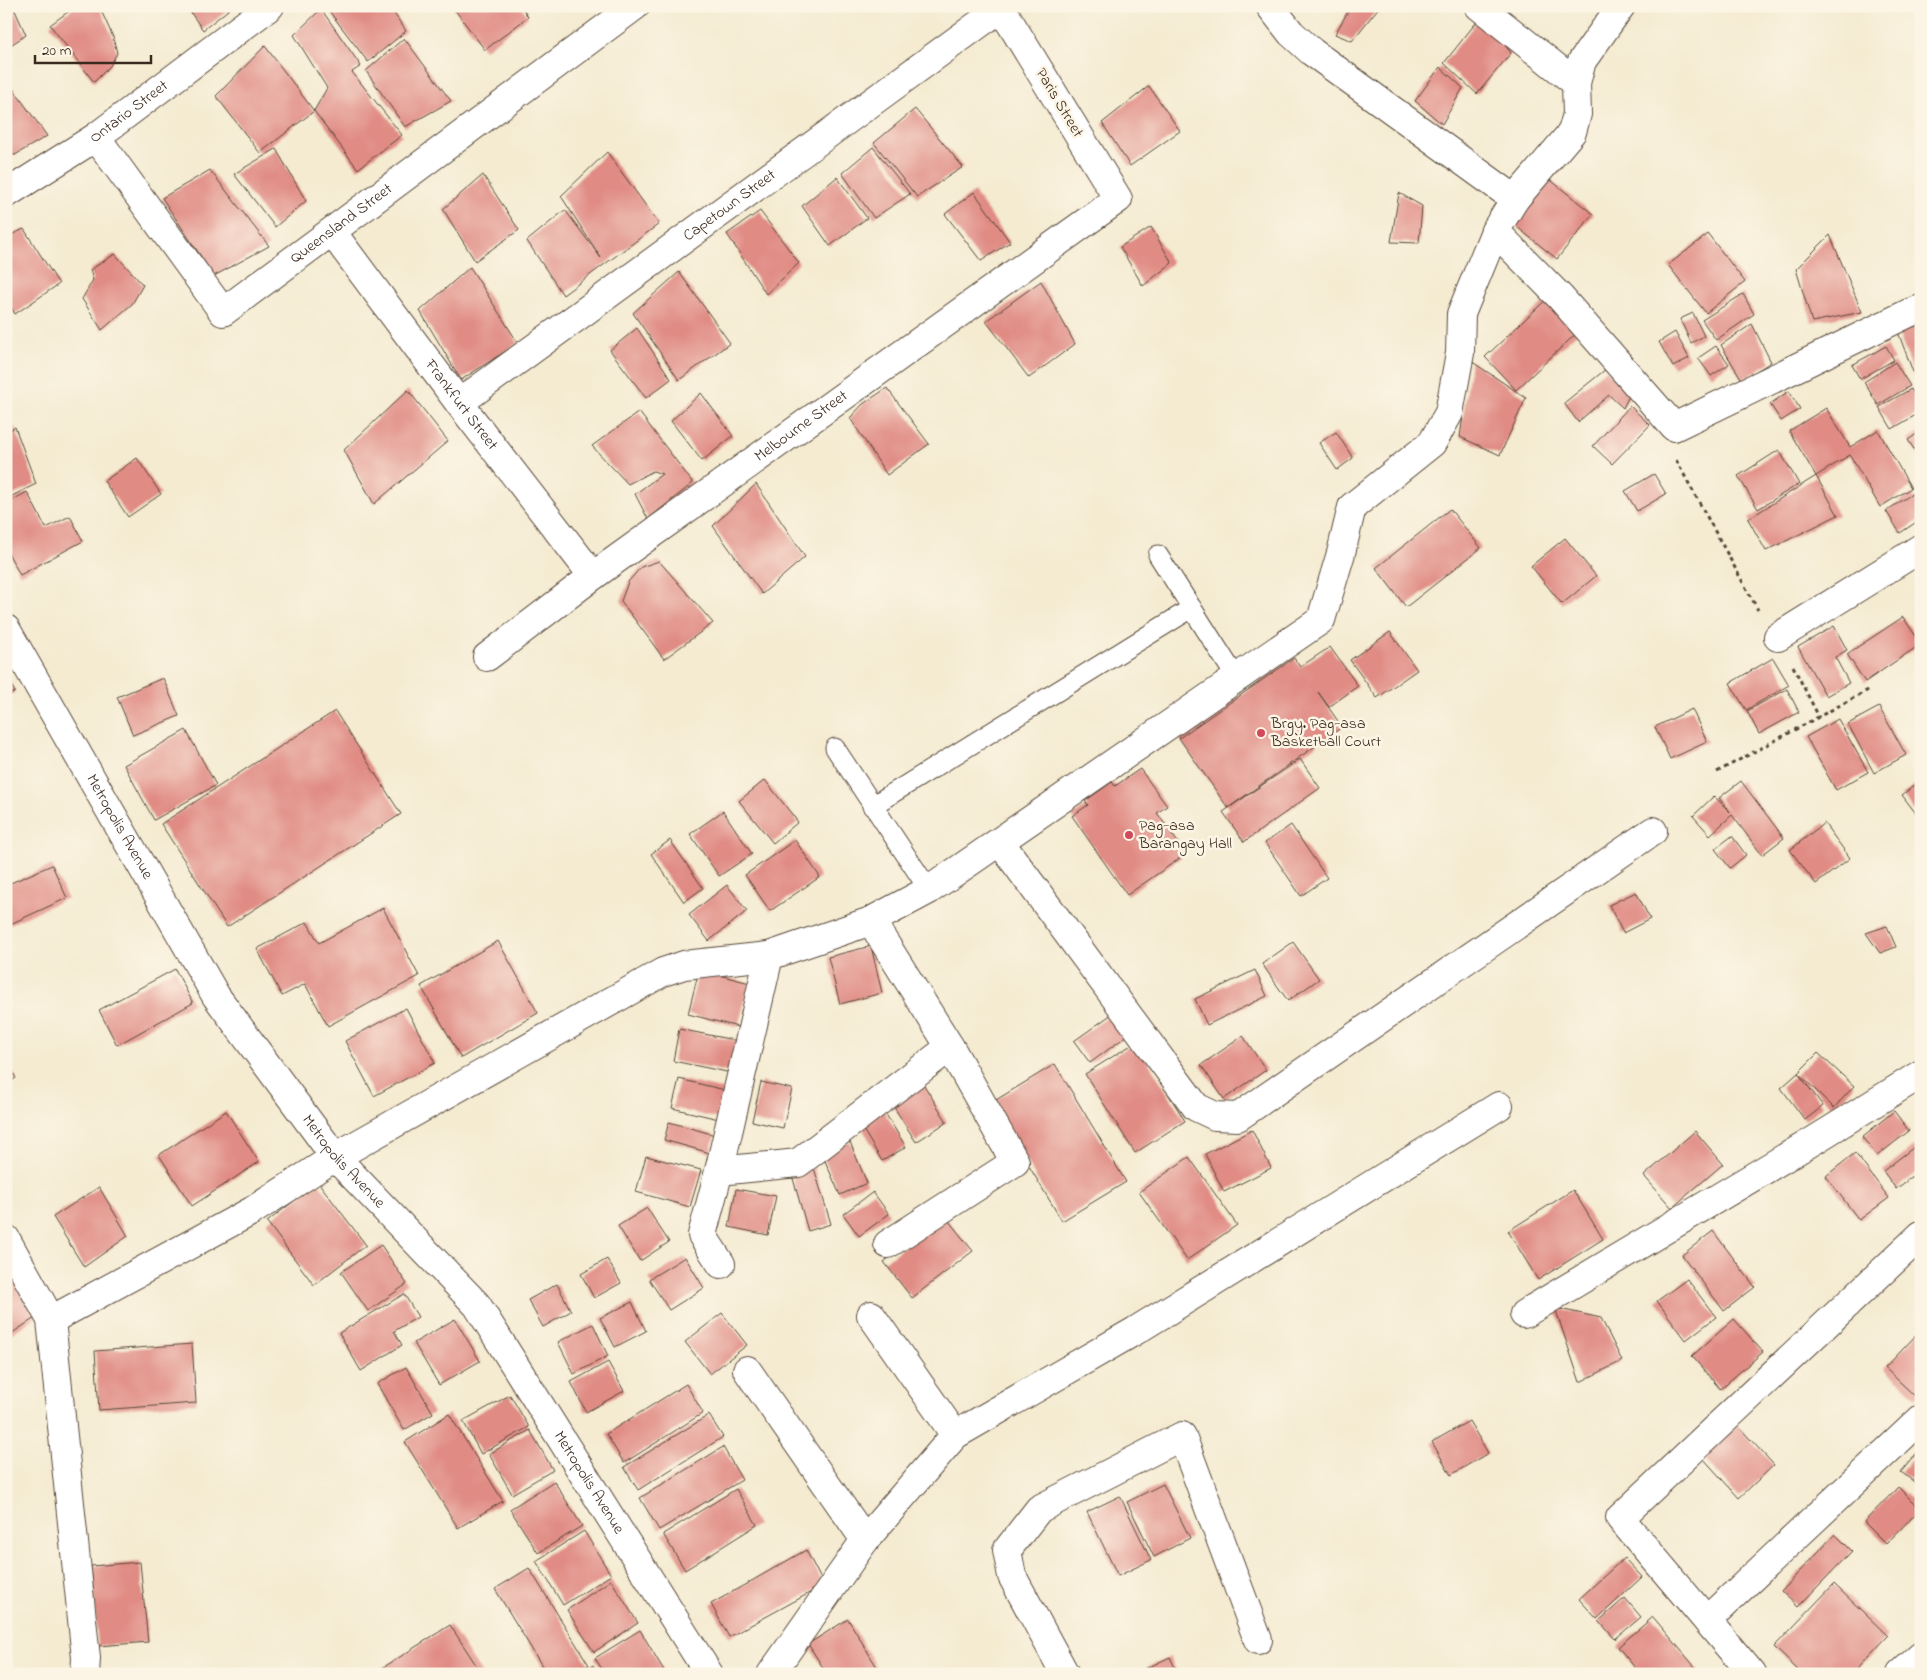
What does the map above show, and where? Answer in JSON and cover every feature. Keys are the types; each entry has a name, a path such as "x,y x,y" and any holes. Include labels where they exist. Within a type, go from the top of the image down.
{"street":[{"name":"Ontario Street","path":"6,194 96,136 270,6"},
{"name":"Queensland Street","path":"96,136 223,312 635,6"},
{"path":"1270,6 1291,33 1312,52 1515,199"},
{"path":"1479,6 1576,83"},
{"path":"51,1320 252,1211 335,1157 663,972 684,965 769,956 871,921 929,890 1321,620 1352,508 1432,443 1449,413 1460,353 1461,314 1495,231 1515,199 1572,132 1577,114 1576,83 1582,61 1621,6"},
{"name":"Paris Street","path":"1001,7 1118,199"},
{"name":"Capetown Street","path":"459,403 1001,7"},
{"name":"Melbourne Street","path":"486,657 593,576 1118,199"},
{"path":"1495,231 1560,297 1674,427 1908,313 1921,309"},
{"name":"Frankfurt Street","path":"332,232 459,403 593,576"},
{"path":"1778,637 1921,548"},
{"name":"Metropolis Avenue","path":"6,629 216,996 335,1157 477,1305 709,1674"},
{"path":"1000,842 1196,1107 1215,1116 1238,1117 1653,831"},
{"path":"871,921 950,1046 1015,1162 888,1244"},
{"path":"721,1264 702,1235 719,1171 769,956"},
{"path":"719,1171 798,1163 950,1046"},
{"path":"1524,1314 1921,1074"},
{"path":"771,1674 865,1540 955,1435 1152,1322 1499,1106"},
{"path":"1752,1674 1620,1518 1921,1235"},
{"path":"6,1239 51,1320 86,1658 85,1674"},
{"path":"871,1315 955,1435"},
{"path":"747,1370 865,1540"},
{"path":"1707,1620 1921,1419"},
{"path":"1064,1674 1012,1576 1007,1550 1039,1510 1182,1436 1258,1640"},
{"path":"1900,1674 1921,1656"}],"lane":[{"path":"1158,554 1237,679"},
{"path":"872,806 1192,608"},
{"path":"835,748 929,890"}],"path":[{"path":"1674,427 1676,461 1754,605 1778,637 1819,717"},
{"path":"1717,772 1870,689"}],"building":[{"path":"6,6 13,6 26,35 6,48"},
{"path":"76,6 99,6 113,37 117,53 110,66 94,82 50,25"},
{"path":"186,6 233,6 203,30"},
{"path":"327,6 389,6 406,31 368,62"},
{"path":"452,6 521,6 528,17 485,50"},
{"path":"1351,6 1380,6 1352,41 1335,34"},
{"path":"321,9 361,66 352,72 402,135 358,169 314,111 327,88 294,35"},
{"path":"1482,15 1511,53 1477,94 1444,63"},
{"path":"404,38 451,101 405,127 366,71"},
{"path":"265,46 314,111 260,153 216,96"},
{"path":"1440,67 1463,88 1442,124 1415,101"},
{"path":"6,79 47,136 15,155 6,154"},
{"path":"1149,86 1180,131 1130,166 1102,123"},
{"path":"915,109 963,167 917,197 874,143"},
{"path":"873,147 910,194 874,218 842,173"},
{"path":"276,149 306,201 275,227 234,174"},
{"path":"607,152 659,224 563,295 527,241 565,210 601,258 561,196"},
{"path":"210,170 269,246 214,276 162,198"},
{"path":"483,175 519,230 475,261 443,209"},
{"path":"837,177 867,218 830,246 802,206"},
{"path":"1548,178 1593,214 1557,259 1512,223"},
{"path":"974,192 1010,242 981,261 945,214"},
{"path":"1399,193 1422,206 1419,243 1391,242"},
{"path":"760,211 799,263 766,294 727,234"},
{"path":"1151,227 1172,263 1143,286 1120,247"},
{"path":"24,229 59,284 15,314 6,299 6,237"},
{"path":"1708,234 1745,282 1706,313 1668,265"},
{"path":"1830,235 1862,312 1812,322 1796,269"},
{"path":"115,254 143,285 132,304 102,330 82,299 93,280 90,270"},
{"path":"470,267 518,343 461,380 420,311"},
{"path":"679,272 730,343 679,380 633,313"},
{"path":"1041,281 1075,344 1029,378 986,321"},
{"path":"1552,294 1583,327 1516,390 1485,357"},
{"path":"1743,294 1754,314 1716,340 1702,320"},
{"path":"1693,313 1704,336 1691,343 1680,319"},
{"path":"1752,324 1771,362 1742,380 1721,345"},
{"path":"1919,325 1921,378 1916,380 1898,332"},
{"path":"637,328 671,379 646,398 610,350"},
{"path":"1675,332 1689,358 1673,367 1659,342"},
{"path":"1716,346 1729,364 1711,376 1698,358"},
{"path":"1886,346 1894,360 1860,379 1852,365"},
{"path":"1471,361 1526,398 1500,455 1460,437"},
{"path":"1895,362 1910,386 1878,405 1864,382"},
{"path":"1606,369 1631,392 1623,408 1609,395 1578,422 1564,403"},
{"path":"887,388 929,444 887,475 850,418 863,404"},
{"path":"1911,389 1921,405 1921,412 1892,429 1879,407"},
{"path":"408,390 448,441 374,504 344,450"},
{"path":"1789,391 1800,409 1781,421 1770,404"},
{"path":"701,393 733,436 702,461 671,421"},
{"path":"1630,406 1650,425 1612,464 1593,446"},
{"path":"1826,408 1850,447 1878,430 1911,488 1880,507 1850,455 1816,476 1789,431"},
{"path":"639,412 693,483 648,519 635,494 662,474 653,471 628,484 592,446"},
{"path":"15,427 36,484 6,499 6,433"},
{"path":"1921,431 1921,460 1908,440"},
{"path":"1336,432 1353,458 1337,470 1319,443"},
{"path":"1779,450 1799,484 1758,509 1738,476"},
{"path":"137,458 161,494 128,517 104,481"},
{"path":"1654,474 1666,494 1637,511 1625,491"},
{"path":"1816,476 1838,515 1766,551 1748,519"},
{"path":"756,484 805,557 762,594 713,526"},
{"path":"27,492 46,528 70,516 83,541 20,575 6,549 6,504"},
{"path":"1912,494 1921,507 1921,519 1900,533 1886,511"},
{"path":"1450,509 1481,548 1406,607 1376,568"},
{"path":"1565,538 1596,576 1562,604 1531,566"},
{"path":"659,561 713,623 664,659 621,601 628,582 641,567"},
{"path":"1903,617 1921,644 1865,682 1847,654"},
{"path":"1834,626 1847,650 1835,657 1849,683 1826,696 1798,647"},
{"path":"1390,632 1417,670 1377,698 1350,660"},
{"name":"Brgy. Pag-asa Basketball Court","path":"1330,647 1358,686 1329,707 1318,692 1342,727 1228,808 1179,738 1294,658 1300,667"},
{"path":"1773,658 1789,685 1746,710 1730,683"},
{"path":"6,675 15,692 6,697"},
{"path":"163,678 179,716 133,735 117,697"},
{"path":"1787,689 1799,712 1759,734 1747,711"},
{"path":"1879,707 1906,755 1874,773 1848,724"},
{"path":"1692,709 1707,742 1670,759 1655,727"},
{"path":"335,711 401,814 227,927 161,824"},
{"path":"1838,719 1868,772 1836,790 1806,737"},
{"path":"186,730 216,785 154,820 124,765"},
{"path":"1300,759 1320,788 1244,842 1223,812"},
{"name":"Pag-asa Barangay Hall","path":"1140,769 1167,806 1157,813 1186,854 1127,895 1072,816 1088,805 1085,801 1112,782 1115,786"},
{"path":"765,780 798,822 773,843 739,801"},
{"path":"1921,780 1921,820 1902,795"},
{"path":"1741,781 1784,838 1762,855 1732,815 1710,835 1693,816 1714,796 1731,813 1719,798"},
{"path":"723,811 752,854 719,876 690,834"},
{"path":"1824,823 1850,858 1816,884 1790,850"},
{"path":"1291,825 1327,878 1301,896 1265,843"},
{"path":"1732,836 1746,855 1730,868 1715,849"},
{"path":"670,840 703,888 684,902 651,854"},
{"path":"795,840 820,877 770,911 745,875"},
{"path":"52,865 67,898 6,926 6,885"},
{"path":"727,885 747,911 709,941 689,915"},
{"path":"1636,892 1650,919 1623,933 1609,905"},
{"path":"383,908 419,976 328,1026 305,984 282,996 257,949 307,922 319,943"},
{"path":"1887,926 1896,947 1880,953 1866,933"},
{"path":"498,941 538,1013 461,1058 421,986"},
{"path":"1293,942 1319,979 1288,1001 1262,964"},
{"path":"871,946 882,993 840,1004 828,957"},
{"path":"175,969 193,1003 117,1045 99,1010"},
{"path":"699,970 750,983 738,1027 688,1014"},
{"path":"1255,970 1267,996 1207,1025 1195,999"},
{"path":"406,1008 435,1063 374,1096 345,1041"},
{"path":"1112,1014 1128,1035 1090,1063 1074,1041"},
{"path":"679,1029 744,1042 737,1074 673,1061"},
{"path":"1243,1036 1266,1070 1224,1099 1201,1065"},
{"path":"1136,1042 1185,1121 1135,1153 1085,1074"},
{"path":"1818,1053 1854,1086 1834,1108 1798,1073"},
{"path":"6,1061 16,1078 6,1084"},
{"path":"1055,1064 1126,1182 1062,1221 991,1103"},
{"path":"1798,1073 1823,1106 1805,1120 1781,1088"},
{"path":"919,1077 947,1122 916,1142 887,1096"},
{"path":"679,1079 729,1091 723,1120 672,1108"},
{"path":"761,1082 792,1089 783,1128 752,1121"},
{"path":"882,1108 906,1147 882,1161 859,1123"},
{"path":"226,1111 259,1162 192,1206 159,1155"},
{"path":"1894,1111 1909,1131 1877,1156 1862,1137"},
{"path":"669,1122 715,1135 710,1153 664,1140"},
{"path":"1252,1130 1271,1168 1224,1192 1205,1154"},
{"path":"1695,1131 1723,1164 1672,1208 1644,1176"},
{"path":"850,1142 867,1183 840,1195 822,1154"},
{"path":"1918,1144 1921,1148 1921,1170 1896,1189 1883,1171"},
{"path":"1855,1153 1889,1198 1859,1220 1826,1176"},
{"path":"646,1156 701,1170 690,1207 636,1192"},
{"path":"1189,1157 1237,1225 1187,1260 1139,1192"},
{"path":"814,1168 831,1224 808,1231 792,1175"},
{"path":"318,1182 366,1245 314,1285 267,1222"},
{"path":"99,1187 128,1236 84,1267 53,1217"},
{"path":"736,1189 776,1196 768,1235 729,1227"},
{"path":"1573,1190 1603,1239 1538,1280 1508,1231"},
{"path":"873,1192 889,1214 859,1236 843,1214"},
{"path":"647,1208 669,1242 640,1261 618,1226"},
{"path":"944,1215 973,1251 912,1298 884,1262"},
{"path":"1713,1231 1755,1287 1724,1311 1682,1255"},
{"path":"381,1245 407,1284 368,1311 341,1272"},
{"path":"685,1257 704,1288 669,1310 649,1279"},
{"path":"607,1259 621,1283 594,1298 581,1274"},
{"path":"12,1275 38,1316 6,1337 6,1279"},
{"path":"1687,1279 1716,1317 1686,1340 1657,1301"},
{"path":"557,1284 571,1311 543,1327 528,1300"},
{"path":"404,1294 418,1317 394,1331 402,1345 361,1371 339,1333"},
{"path":"632,1302 646,1331 615,1347 600,1318"},
{"path":"1555,1308 1601,1318 1622,1361 1580,1382"},
{"path":"722,1313 747,1345 710,1374 685,1342"},
{"path":"455,1319 480,1361 439,1385 414,1343"},
{"path":"1734,1319 1763,1352 1720,1389 1692,1356"},
{"path":"593,1324 608,1356 574,1374 558,1342"},
{"path":"1919,1332 1921,1333 1921,1394 1917,1398 1885,1368"},
{"path":"192,1344 196,1403 99,1410 95,1351"},
{"path":"608,1362 624,1391 586,1412 571,1382"},
{"path":"406,1367 433,1413 404,1430 377,1384"},
{"path":"686,1384 703,1413 624,1463 606,1434"},
{"path":"510,1395 529,1427 481,1454 463,1421"},
{"path":"449,1414 503,1501 458,1528 405,1442"},
{"path":"709,1415 723,1437 638,1490 624,1467"},
{"path":"1469,1421 1488,1453 1451,1475 1432,1442"},
{"path":"1737,1425 1774,1465 1739,1498 1702,1457"},
{"path":"530,1430 553,1470 512,1494 489,1454"},
{"path":"723,1447 742,1480 659,1530 640,1498"},
{"path":"1921,1448 1921,1487 1901,1472"},
{"path":"554,1481 582,1526 538,1553 510,1509"},
{"path":"1163,1484 1190,1538 1154,1557 1127,1502"},
{"path":"1898,1487 1920,1509 1886,1544 1864,1522"},
{"path":"736,1489 757,1525 685,1570 663,1534"},
{"path":"1120,1496 1151,1560 1118,1576 1087,1512"},
{"path":"584,1531 611,1575 563,1605 536,1561"},
{"path":"1835,1534 1852,1551 1798,1607 1781,1591"},
{"path":"806,1550 824,1585 729,1637 711,1604"},
{"path":"1624,1558 1642,1577 1597,1619 1579,1599"},
{"path":"140,1562 148,1642 98,1646 91,1566"},
{"path":"529,1568 589,1665 574,1674 547,1674 495,1589"},
{"path":"611,1580 638,1623 594,1652 567,1610"},
{"path":"1834,1584 1888,1636 1852,1674 1802,1674 1774,1647"},
{"path":"1625,1598 1641,1617 1615,1639 1599,1621"},
{"path":"1653,1617 1701,1674 1640,1674 1618,1647"},
{"path":"848,1619 881,1674 827,1674 808,1644"},
{"path":"450,1625 482,1674 373,1674"},
{"path":"640,1630 666,1674 605,1674 595,1658"},
{"path":"1170,1657 1178,1674 1134,1674"},
{"path":"593,1665 598,1674 579,1674"}],"place":[{"name":"Brgy. Pag-asa Basketball Court","path":"1261,733"},
{"name":"Pag-asa Barangay Hall","path":"1129,835"}]}
